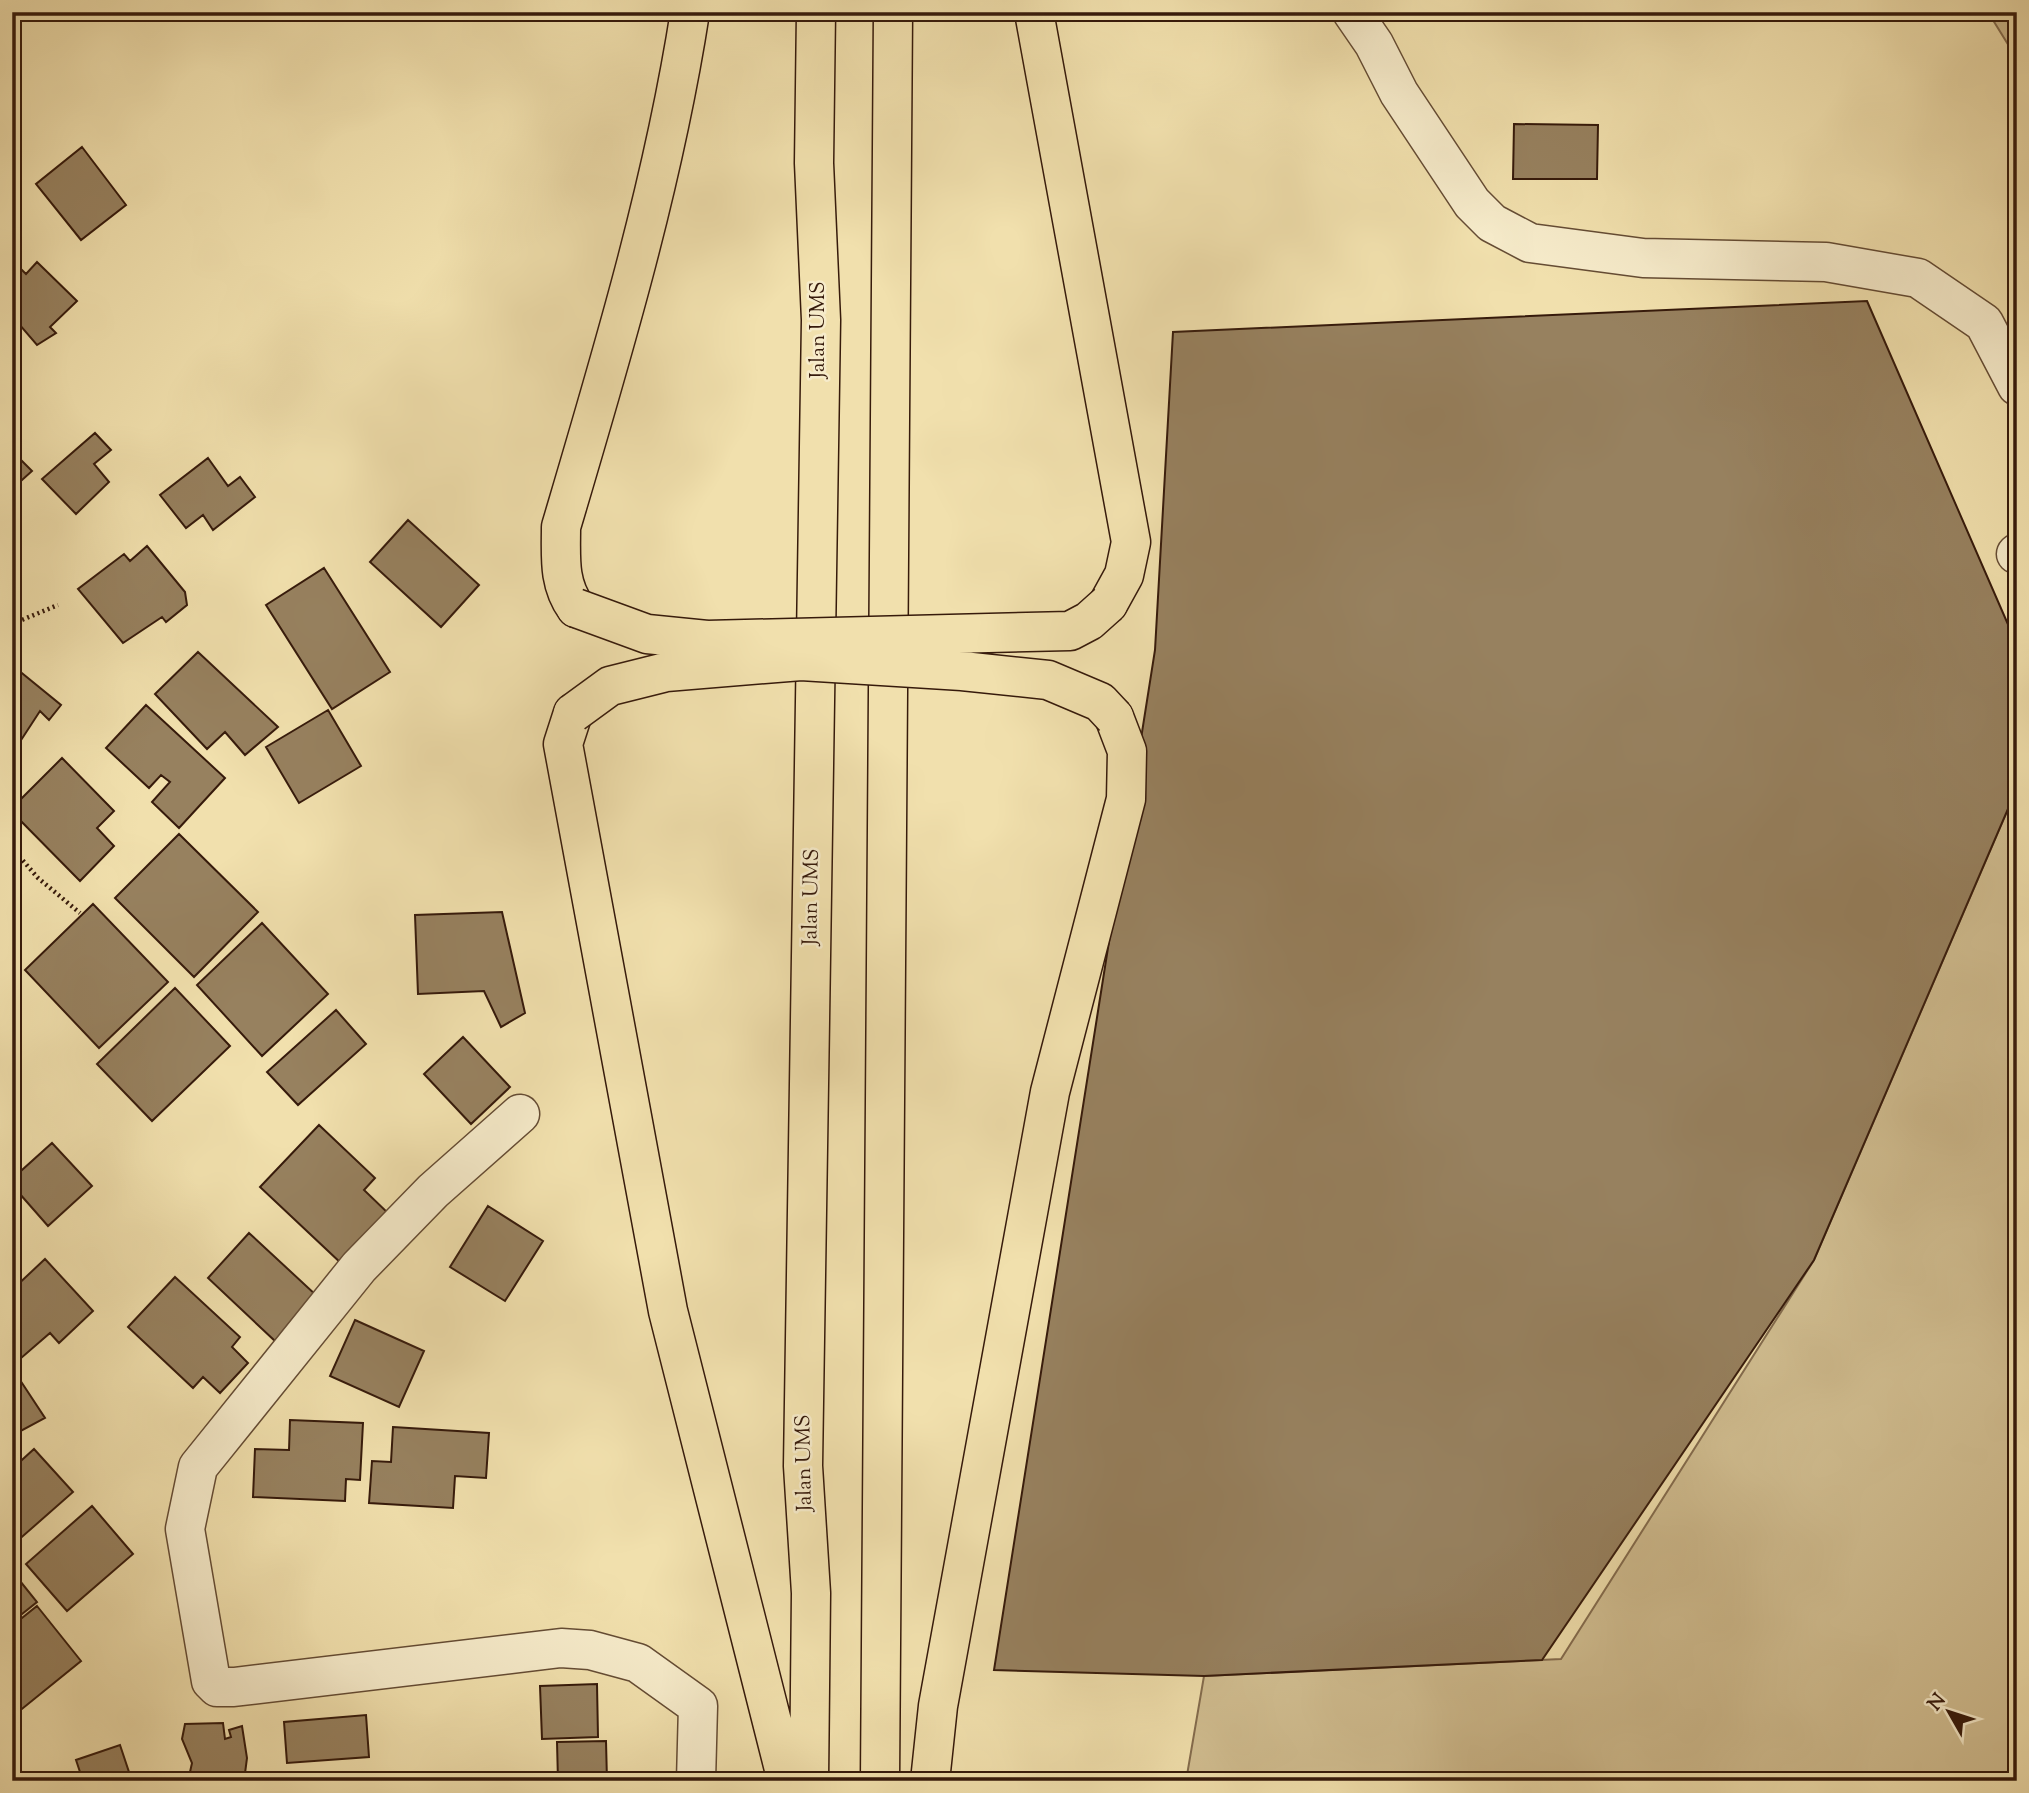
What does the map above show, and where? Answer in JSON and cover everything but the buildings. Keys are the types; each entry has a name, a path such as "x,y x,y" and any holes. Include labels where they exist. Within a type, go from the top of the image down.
{"highway":[{"path":"690,12 681,68 640,246 561,527 561,569 565,593 576,608 647,634 708,640 1070,631 1089,621 1108,604 1124,575 1132,542 1034,12"},
{"name":"Jalan UMS","path":"809,1781 811,1593 803,1466 821,320 814,163 816,12"},
{"path":"880,1781 893,12"},
{"path":"787,1781 668,1311 563,744 573,713 610,686 666,672 801,661 962,671 1048,680 1100,702 1114,717 1127,751 1126,799 1050,1092 938,1706 930,1781"}],"street":[{"path":"1352,12 1374,44 1399,93 1472,204 1492,223 1530,243 1643,258 1826,262 1918,278 1984,323 2017,386"},
{"path":"520,1114 433,1191 359,1267 198,1467 185,1529 211,1681 217,1687 234,1687 561,1648 590,1650 638,1663 698,1706 696,1781"}],"path":[{"path":"12,624 58,606"},
{"path":"12,848 38,878 80,913"}],"shaded area":[{"path":"1988,12 2017,12 2017,59"},
{"path":"2017,788 2017,1781 1186,1781 1204,1676 1561,1659 1814,1260"}]}
